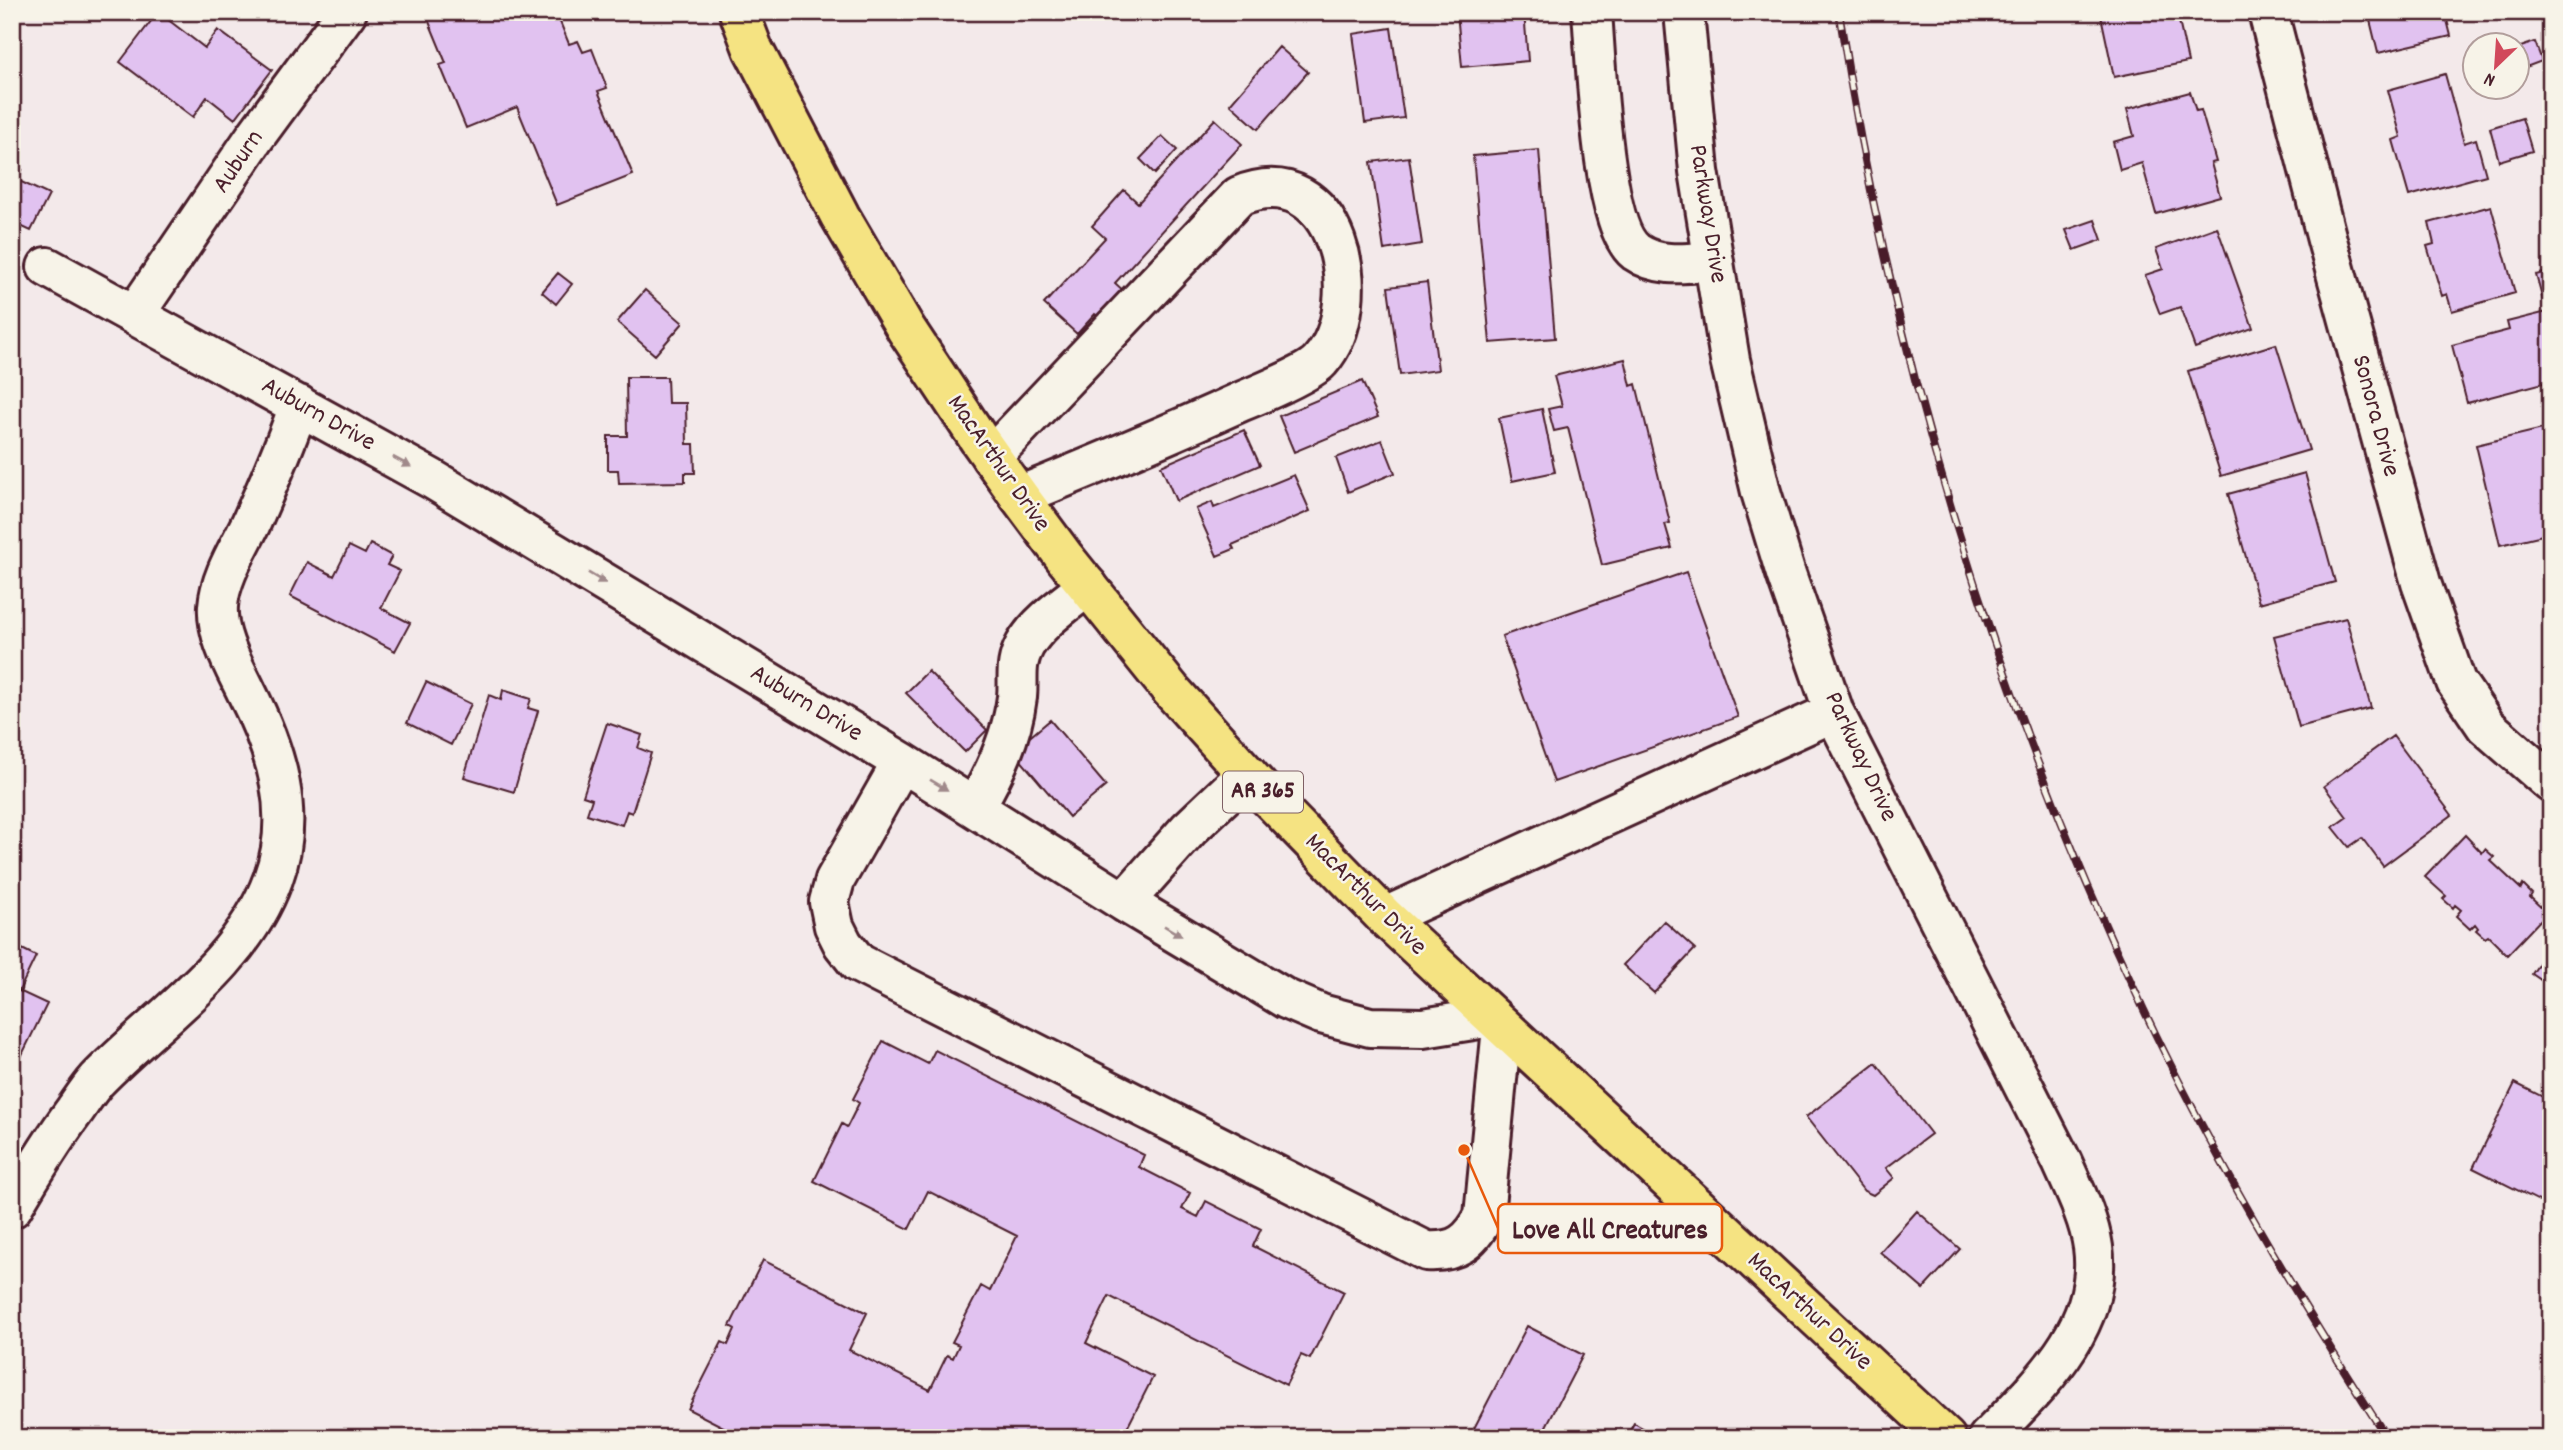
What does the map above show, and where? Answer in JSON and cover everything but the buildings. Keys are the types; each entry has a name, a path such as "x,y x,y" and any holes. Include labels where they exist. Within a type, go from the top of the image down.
{"main road":[{"name":"MacArthur Drive","path":"741,13 753,49 840,216 906,329 1019,496 1171,690 1247,774 1385,917 1946,1438"}],"street":[{"name":"Auburn","path":"135,314 255,137 347,12"},
{"path":"1591,12 1606,176 1616,219 1634,251 1667,265 1714,261"},
{"name":"Parkway Drive","path":"1684,12 1699,171 1730,360 1761,492 1786,574 1835,712 2062,1162 2082,1207 2093,1247 2093,1284 2084,1317 2068,1349 1988,1438"},
{"name":"Sonora Drive","path":"2268,12 2421,583 2456,682 2486,726 2551,783"},
{"path":"991,457 1239,195 1264,188 1289,189 1305,197 1320,211 1340,257 1344,288 1343,316 1331,346 1319,363 1231,406 1019,496"},
{"name":"Auburn Drive","path":"47,267 432,479 902,762 1124,902 1286,999 1321,1014 1370,1027 1423,1028 1497,1022"},
{"path":"12,1208 45,1150 95,1082 235,947 264,902 274,878 285,825 285,806 280,783 252,703 224,639 218,607 230,566 267,487 299,405"},
{"path":"975,807 996,771 1008,738 1017,696 1016,670 1026,645 1049,618 1088,586"},
{"path":"1385,917 1835,712"},
{"path":"902,762 835,880 829,902 839,935 858,963 1426,1251 1445,1252 1462,1244 1476,1232 1484,1216 1497,1022"},
{"path":"1124,902 1189,829 1247,774"}],"railway":[{"path":"1839,12 1861,140 1919,395 1995,646 2040,769 2143,1008 2198,1118 2289,1280 2387,1438"}],"place":[{"name":"Love All Creatures","path":"1464,1150"}]}
